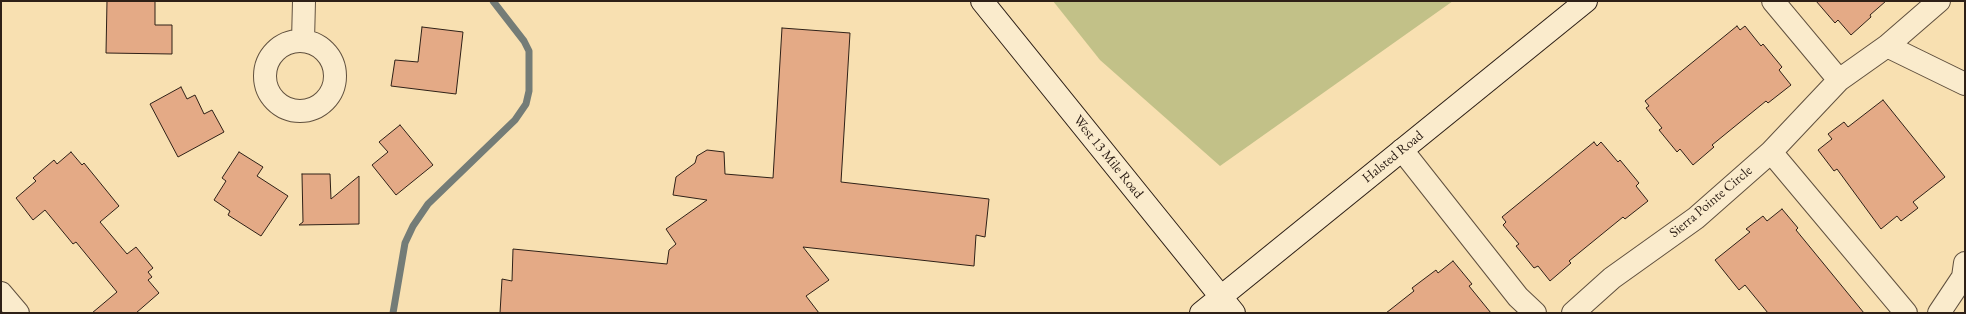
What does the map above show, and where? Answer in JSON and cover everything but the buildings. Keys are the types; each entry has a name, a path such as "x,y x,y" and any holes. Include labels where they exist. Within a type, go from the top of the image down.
{"street":[{"path":"303,41 304,1"},
{"name":"West 13 Mile Road","path":"982,1 1227,305"},
{"name":"Halsted Road","path":"1201,313 1227,305 1402,150 1586,1"},
{"path":"1773,1 1839,80"},
{"name":"Sierra Pointe Circle","path":"1574,313 1612,278 1696,218 1771,152 1839,80 1887,46 1939,1"},
{"path":"1887,46 1965,84"},
{"path":"1402,150 1518,297 1535,313"},
{"path":"1771,152 1906,313"},
{"path":"1940,313 1963,277 1965,263"},
{"path":"1,293 18,313"}],"shaded area":[{"path":"1053,1 1453,1 1220,166 1100,60"}],"waterway":[{"path":"393,313 405,243 413,226 428,204 515,120 526,104 529,91 529,51 524,41 493,1"}]}
